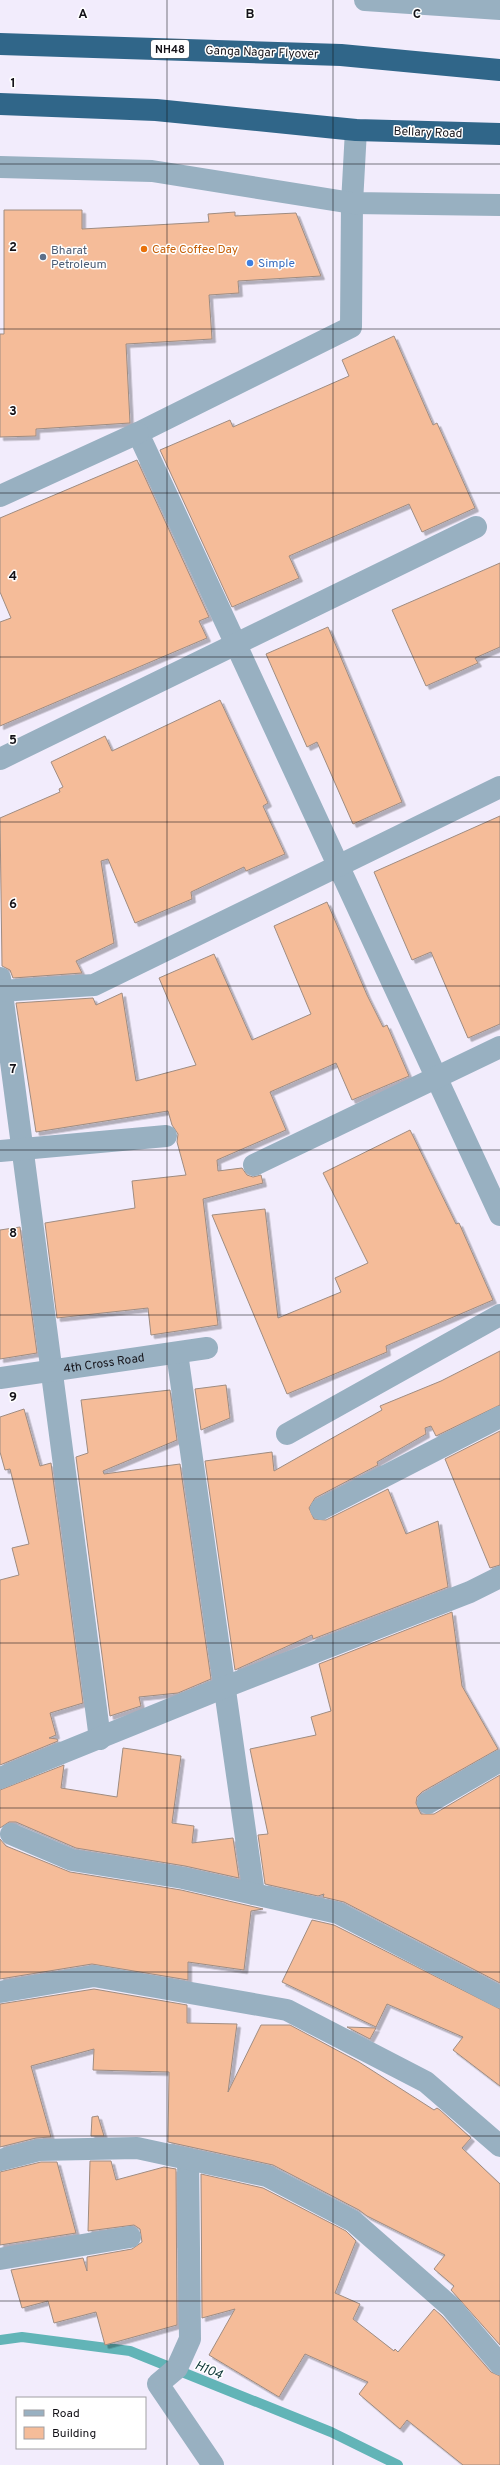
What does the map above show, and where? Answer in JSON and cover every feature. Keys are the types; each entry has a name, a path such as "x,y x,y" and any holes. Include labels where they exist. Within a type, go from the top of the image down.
{"highway":[{"name":"Ganga Nagar Flyover","path":"0,44 341,55 500,70"},
{"path":"0,104 156,110 356,130"},
{"name":"Bellary Road","path":"356,130 500,134"}],"street":[{"path":"365,0 500,9"},
{"path":"0,496 138,433 351,327 352,203 356,130"},
{"path":"0,167 152,171 352,203 500,205"},
{"path":"138,433 500,1215"},
{"path":"0,759 476,527"},
{"path":"100,1739 1,987 94,985 500,787"},
{"path":"254,1165 500,1047"},
{"path":"0,1151 166,1136"},
{"path":"287,1434 500,1316"},
{"name":"4th Cross Road","path":"0,1378 207,1348"},
{"path":"177,1353 254,1894"},
{"path":"321,1509 500,1417"},
{"path":"0,1778 100,1739 225,1687 470,1592 500,1577"},
{"path":"428,1803 500,1761"},
{"path":"11,1834 72,1860 183,1878 338,1912 500,1998"},
{"path":"0,1992 94,1976 287,2010 426,2082 500,2146"},
{"path":"0,2160 39,2150 137,2148 267,2176 352,2221 451,2307 500,2364"},
{"path":"188,2159 190,2339 170,2374 158,2384 213,2465"},
{"path":"0,2259 130,2237"}],"building":[{"path":"4,210 82,210 82,229 209,222 208,214 235,212 235,216 296,213 321,276 238,281 239,293 209,295 212,339 126,344 130,423 36,429 36,436 0,437 0,334 4,334"},
{"path":"394,336 433,425 437,423 475,508 422,532 409,504 289,556 299,578 232,607 160,450 230,420 233,427 349,376 342,360"},
{"path":"137,460 209,617 199,621 207,638 0,726 0,622 11,618 0,592 0,518"},
{"path":"500,563 500,647 475,658 478,663 426,686 392,610"},
{"path":"328,627 402,802 353,824 317,742 307,747 266,654"},
{"path":"220,700 268,803 263,806 285,854 246,871 244,867 191,892 192,899 135,923 108,859 101,861 114,943 76,961 82,973 13,978 10,970 2,966 0,818 60,792 59,789 63,787 51,762 105,736 112,751"},
{"path":"500,816 500,1024 468,1038 431,952 412,960 374,872"},
{"path":"327,902 367,995 383,1027 387,1025 409,1076 352,1100 336,1063 270,1092 286,1130 217,1160 218,1171 242,1168 247,1175 253,1177 261,1175 263,1183 203,1199 218,1325 151,1335 148,1308 57,1318 45,1223 135,1208 132,1181 186,1175 177,1142 178,1134 172,1125 168,1111 36,1132 16,1003 93,998 96,1005 122,993 136,1081 196,1065 159,978 214,954 252,1040 311,1014 274,926"},
{"path":"410,1130 456,1224 459,1223 493,1300 386,1346 387,1352 287,1394 212,1215 265,1209 278,1318 341,1292 335,1278 368,1263 323,1173"},
{"path":"20,1227 37,1353 0,1359 0,1230"},
{"path":"500,1351 500,1405 436,1436 431,1426 425,1428 426,1434 377,1462 378,1465 315,1498 309,1508 314,1519 326,1520 388,1489 406,1534 438,1521 448,1587 313,1639 312,1635 235,1670 205,1461 272,1452 274,1471 382,1410 380,1406 441,1381"},
{"path":"226,1385 230,1418 201,1430 195,1389"},
{"path":"170,1390 177,1440 103,1471 104,1474 180,1464 211,1679 178,1693 139,1697 141,1706 110,1716 76,1457 88,1453 81,1400"},
{"path":"24,1409 40,1466 51,1463 83,1703 50,1713 56,1735 49,1738 57,1739 58,1741 0,1765 0,1580 19,1575 12,1548 29,1544 10,1469 5,1470 0,1452 0,1417"},
{"path":"500,1431 500,1565 490,1568 445,1459"},
{"path":"452,1612 462,1686 498,1749 422,1792 417,1797 416,1803 421,1814 434,1814 500,1775 500,1983 344,1902 323,1897 324,1894 318,1896 265,1884 258,1835 268,1834 250,1749 316,1735 311,1717 331,1711 319,1664"},
{"path":"123,1748 181,1756 172,1823 194,1826 192,1843 233,1838 239,1878 185,1866 76,1848 16,1822 9,1822 0,1828 0,1790 64,1765 61,1788 117,1797"},
{"path":"0,1839 6,1846 70,1872 181,1890 263,1909 251,1911 244,1970 188,1962 188,1980 92,1964 0,1979"},
{"path":"312,1920 334,1925 500,2009 500,2086 453,2050 463,2037 387,2004 376,2027 282,1982"},
{"path":"94,1989 187,2005 187,2023 237,2024 228,2092 261,2025 290,2025 359,2062 434,2110 437,2108 440,2110 471,2138 462,2148 500,2184 500,2345 451,2290 454,2286 434,2269 445,2255 367,2216 359,2210 273,2165 168,2142 169,2072 93,2070 94,2049 31,2066 51,2137 36,2138 0,2147 0,2004"},
{"path":"347,2027 376,2028 370,2039"},
{"path":"98,2116 104,2136 91,2136 92,2117"},
{"path":"90,2161 111,2161 116,2180 164,2167 176,2169 177,2325 105,2345 96,2312 54,2323 48,2301 22,2308 11,2270 83,2258 87,2271 87,2257 132,2249 142,2242 140,2229 134,2225 88,2231"},
{"path":"41,2162 57,2162 76,2233 0,2245 0,2172"},
{"path":"201,2174 263,2188 346,2231 356,2241 335,2293 360,2304 353,2319 394,2351 395,2349 398,2352 434,2309 442,2316 491,2372 500,2376 500,2465 463,2465 407,2420 400,2429 359,2394 368,2382 305,2354 279,2397 209,2355 235,2309 202,2318"}],"waterway":[{"name":"H104","path":"0,2340 22,2337 130,2351 331,2432 398,2465"}],"place":[{"name":"Cafe Coffee Day","path":"144,249"},
{"name":"Bharat Petroleum","path":"43,257"},
{"name":"Simple","path":"250,263"}]}
